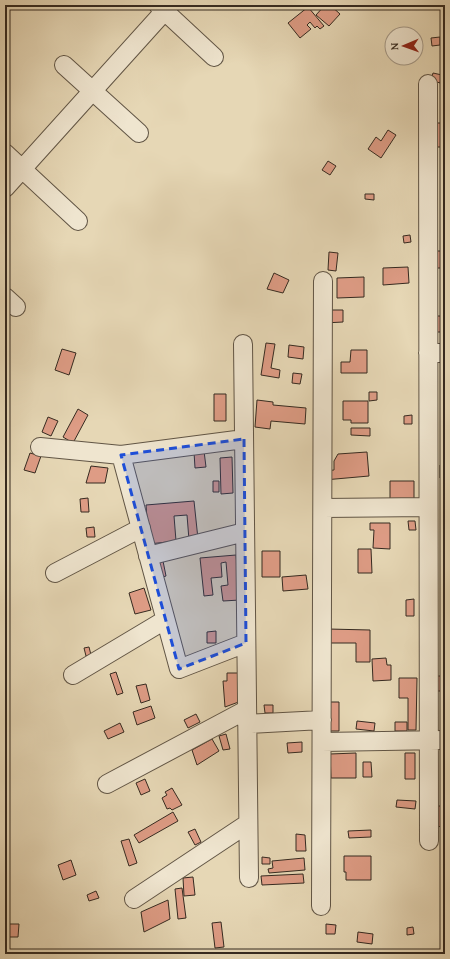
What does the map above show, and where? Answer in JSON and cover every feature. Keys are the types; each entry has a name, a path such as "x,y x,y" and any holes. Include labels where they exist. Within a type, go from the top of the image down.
{"street":[{"path":"5,188 93,91 164,7 214,57"},
{"path":"64,65 139,133"},
{"path":"428,84 437,353 428,507 437,587 437,740 429,841"},
{"path":"5,154 78,220"},
{"path":"321,906 323,281"},
{"path":"243,344 247,824 249,878"},
{"path":"40,448 121,455 244,439"},
{"path":"121,455 179,669 246,643"},
{"path":"322,508 428,507"},
{"path":"55,573 141,528"},
{"path":"148,556 245,532"},
{"path":"73,675 165,620"},
{"path":"107,784 246,717 322,720"},
{"path":"322,742 437,740"},
{"path":"134,899 247,824"}],"highlighted area":[{"path":"244,439 246,643 179,669 121,455"}],"building":[{"path":"325,5 330,5 340,14 329,26 316,15"},
{"path":"308,7 324,26 320,29 317,26 315,28 310,22 307,25 311,29 300,38 288,23"},
{"path":"440,37 440,45 432,46 431,38"},
{"path":"433,73 442,75 440,83 431,80"},
{"path":"429,123 445,123 445,147 430,147"},
{"path":"388,130 396,135 381,158 368,149 376,137 381,141"},
{"path":"328,161 336,166 330,175 322,170"},
{"path":"365,194 374,194 374,200 365,199"},
{"path":"410,235 411,242 404,243 403,236"},
{"path":"435,251 445,251 445,268 435,268"},
{"path":"329,252 338,253 336,271 328,270"},
{"path":"408,267 409,283 383,285 383,268"},
{"path":"274,273 289,280 283,293 267,289"},
{"path":"364,277 364,297 337,298 337,278"},
{"path":"324,310 343,310 343,322 324,323"},
{"path":"437,316 445,316 445,332 437,332"},
{"path":"266,343 275,344 271,368 280,370 279,378 261,375"},
{"path":"289,345 304,347 303,359 288,357"},
{"path":"62,349 76,353 69,375 55,370"},
{"path":"351,350 367,350 367,373 341,373 341,362 350,362"},
{"path":"293,373 302,374 300,384 292,383"},
{"path":"369,392 377,392 377,400 369,401"},
{"path":"214,394 226,394 226,421 214,421"},
{"path":"257,400 273,402 273,405 306,408 305,424 271,421 270,429 255,427"},
{"path":"343,401 368,401 368,423 351,423 351,420 343,420"},
{"path":"78,409 88,415 73,443 63,437"},
{"path":"412,415 412,424 404,424 404,416"},
{"path":"48,417 58,421 51,436 42,432"},
{"path":"351,428 370,428 370,436 351,435"},
{"path":"204,451 206,467 195,468 194,452"},
{"path":"367,452 369,476 324,480 323,471 334,470 334,461 338,454"},
{"path":"30,453 41,456 35,473 24,470"},
{"path":"232,457 233,493 221,494 220,458"},
{"path":"440,465 445,465 445,478 440,478"},
{"path":"91,466 108,468 105,483 86,483"},
{"path":"213,481 219,481 219,492 213,492"},
{"path":"390,481 414,481 414,500 390,500"},
{"path":"88,498 89,512 81,512 80,499"},
{"path":"194,501 198,539 189,540 187,515 174,516 176,541 149,544 146,505"},
{"path":"408,521 415,521 416,530 409,530"},
{"path":"370,523 390,523 390,549 373,548 374,530 370,530"},
{"path":"94,527 95,537 87,537 86,528"},
{"path":"358,549 371,549 372,573 358,573"},
{"path":"262,551 280,551 280,577 262,577"},
{"path":"236,555 240,600 223,601 221,586 228,585 226,562 221,563 222,577 211,578 213,595 204,596 200,558"},
{"path":"163,561 166,576 159,578 156,562"},
{"path":"306,575 308,589 283,591 282,577"},
{"path":"144,588 151,610 135,614 129,593"},
{"path":"414,599 414,616 406,616 406,600"},
{"path":"328,629 370,630 370,662 356,662 356,643 328,643"},
{"path":"216,631 216,643 207,643 207,632"},
{"path":"89,647 91,655 86,656 84,648"},
{"path":"386,658 387,665 391,665 391,680 373,681 372,659"},
{"path":"116,672 123,693 117,695 110,674"},
{"path":"227,673 243,673 244,700 225,707 223,681 227,681"},
{"path":"436,676 444,676 444,691 436,691"},
{"path":"399,678 417,678 416,730 408,730 408,698 399,698"},
{"path":"146,684 150,700 141,703 136,686"},
{"path":"330,702 339,702 339,731 328,731"},
{"path":"264,705 273,705 273,713 265,713"},
{"path":"151,706 155,718 137,725 133,712"},
{"path":"196,714 200,722 188,728 184,720"},
{"path":"357,721 375,723 374,731 356,729"},
{"path":"395,722 407,722 407,731 395,731"},
{"path":"120,723 124,732 108,739 104,731"},
{"path":"226,734 230,749 223,750 219,736"},
{"path":"212,739 219,751 197,765 192,750"},
{"path":"302,742 302,752 288,753 287,743"},
{"path":"356,753 356,778 331,778 330,754"},
{"path":"405,753 415,753 415,779 405,779"},
{"path":"363,762 371,762 372,777 363,777"},
{"path":"145,779 150,791 141,795 136,783"},
{"path":"172,788 182,805 172,810 170,808 167,809 162,798 167,795 165,792"},
{"path":"397,800 416,801 415,809 396,807"},
{"path":"435,806 445,806 444,827 434,826"},
{"path":"173,812 178,821 139,843 134,835"},
{"path":"195,829 201,842 195,845 188,832"},
{"path":"371,830 371,837 349,838 348,831"},
{"path":"296,834 305,835 306,851 296,851"},
{"path":"129,839 137,863 129,866 121,841"},
{"path":"344,856 371,856 371,880 346,880 346,872 344,872"},
{"path":"262,857 270,858 270,864 262,864"},
{"path":"304,858 305,870 269,873 268,869 273,868 272,861"},
{"path":"71,860 76,875 63,880 58,865"},
{"path":"303,874 304,883 262,885 261,876"},
{"path":"193,877 195,895 184,896 183,878"},
{"path":"182,888 186,918 178,919 175,889"},
{"path":"96,891 99,898 89,901 87,895"},
{"path":"168,900 170,919 144,932 141,912"},
{"path":"221,922 224,947 215,948 212,923"},
{"path":"6,924 19,924 18,937 6,937"},
{"path":"326,924 336,925 335,934 326,934"},
{"path":"413,927 414,934 407,935 407,928"},
{"path":"358,932 373,934 372,944 357,942"},
{"path":"154,952 154,954 124,954"}]}
